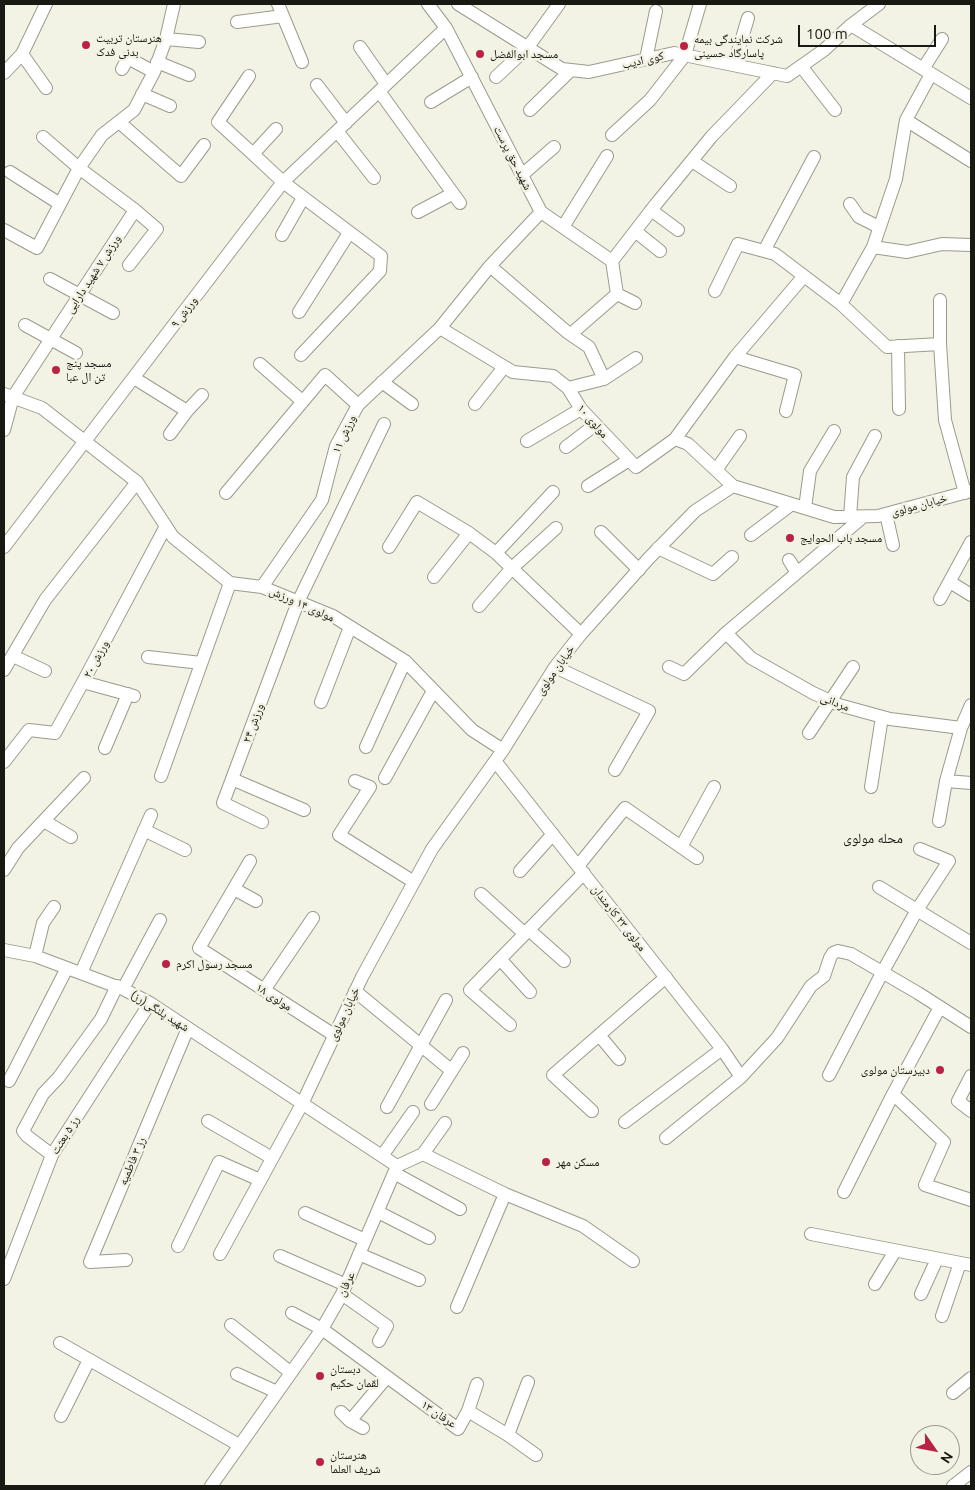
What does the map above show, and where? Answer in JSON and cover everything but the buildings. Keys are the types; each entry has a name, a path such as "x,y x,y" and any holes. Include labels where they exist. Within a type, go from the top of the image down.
{"street":[{"path":"4,73 22,54 46,4"},
{"path":"4,230 38,248 79,168 102,135 134,110 156,67 166,39 174,4"},
{"path":"278,4 302,62"},
{"name":"شهید حق پرست","path":"428,4 446,28 541,212 612,262"},
{"name":"کوی ادیب","path":"458,4 562,69 589,72 674,53 787,76 824,50 851,25 879,4"},
{"path":"496,77 528,47 559,4"},
{"path":"612,135 650,100 685,55 700,4"},
{"path":"646,59 656,11"},
{"path":"237,22 282,16"},
{"path":"734,65 748,18"},
{"path":"851,25 971,98"},
{"name":"ورزش ۹","path":"4,547 283,182 446,28"},
{"path":"166,39 199,42"},
{"path":"841,304 873,247 896,179 906,120 942,39"},
{"path":"360,47 383,88 456,198 418,212"},
{"path":"22,54 46,88"},
{"path":"122,70 128,58 189,75"},
{"path":"801,66 835,110"},
{"path":"530,110 571,70"},
{"path":"617,294 612,262 651,210 712,136 773,73"},
{"path":"249,76 218,122 283,182 381,256 380,271 301,355"},
{"path":"431,102 472,77"},
{"path":"317,85 374,178"},
{"path":"142,94 170,106"},
{"path":"906,120 971,160"},
{"path":"119,122 182,176 204,145"},
{"path":"253,154 276,130"},
{"path":"43,137 79,168 157,229 129,264"},
{"path":"522,175 554,147"},
{"path":"563,227 607,156"},
{"path":"764,251 814,157"},
{"path":"692,160 730,186"},
{"path":"10,172 60,204"},
{"path":"282,235 303,198"},
{"path":"850,204 859,217 879,227"},
{"name":"ورزش ۷ شهید دارایی","path":"4,430 8,395 52,340 135,210"},
{"path":"651,210 678,230"},
{"name":"ورزش ۱۱","path":"262,587 322,500 336,446 358,404 440,328 490,266 541,212"},
{"path":"635,231 660,251"},
{"path":"299,312 350,233"},
{"path":"715,291 738,244 775,254 841,304 887,347 940,344"},
{"path":"873,247 907,252 942,244 971,246"},
{"path":"490,266 589,347 604,380"},
{"path":"588,486 629,460 636,467 674,439 735,357 804,276"},
{"path":"50,279 113,314"},
{"path":"571,334 617,294"},
{"path":"617,294 635,303"},
{"path":"940,300 940,344 945,420 968,492"},
{"path":"25,325 76,354"},
{"name":"مولوی ۱۰","path":"440,328 513,372 553,376 568,388 581,409 629,460"},
{"path":"898,346 900,409"},
{"path":"735,357 795,375 786,411"},
{"path":"568,388 604,380 636,358"},
{"path":"260,364 302,401"},
{"path":"475,404 504,367"},
{"path":"226,493 325,375 358,404"},
{"path":"134,378 187,410"},
{"path":"382,382 412,404"},
{"path":"8,395 42,408 137,482 173,537 230,583 161,776"},
{"path":"170,434 187,410 202,395"},
{"path":"527,441 581,409"},
{"name":"ورزش ۲۴","path":"262,822 223,803 298,602 384,424"},
{"path":"566,446 595,425"},
{"path":"751,535 798,506 810,471 834,431"},
{"path":"716,470 740,436"},
{"path":"669,667 684,674 726,633 797,573 856,517 853,478 875,436"},
{"path":"674,439 688,444 733,486"},
{"path":"4,670 46,600 137,482"},
{"name":"خیابان مولوی","path":"220,1254 302,1104 362,976 432,849 503,750 555,667 581,634 658,548 695,511 733,486 834,517 878,516 968,492"},
{"path":"496,553 553,492"},
{"path":"389,547 417,502 469,533 496,553 581,634"},
{"path":"886,514 893,545"},
{"name":"ورزش ۲۰","path":"4,762 29,730 55,732 166,526"},
{"path":"479,606 512,568 556,528"},
{"path":"601,532 639,570"},
{"path":"434,578 469,533"},
{"path":"940,599 971,542"},
{"path":"658,548 713,574 732,557"},
{"path":"789,560 797,573"},
{"path":"950,582 971,595"},
{"name":"مولوی ۱۴ ورزش","path":"230,583 262,587 333,616 404,661 472,730 503,750"},
{"path":"321,702 350,627"},
{"name":"مردانی","path":"726,633 751,658 839,705 890,719 961,728"},
{"path":"13,656 45,671"},
{"path":"148,657 201,663"},
{"path":"366,747 404,661"},
{"path":"555,667 649,711 615,770"},
{"path":"809,733 853,667"},
{"path":"83,682 132,695 105,748"},
{"path":"385,778 433,691"},
{"path":"939,822 946,781 961,728 971,705"},
{"path":"871,787 882,717"},
{"name":"مولوی ۲۳ کارمندان","path":"495,761 666,977 722,1049 741,1077"},
{"path":"4,870 18,848 84,778"},
{"path":"232,779 304,810"},
{"path":"355,781 370,787 339,835 414,882"},
{"path":"946,781 971,783"},
{"path":"682,847 714,788"},
{"path":"510,1025 470,990 527,932 581,870 625,808 697,858"},
{"path":"80,973 151,815"},
{"path":"44,821 71,838"},
{"path":"144,830 185,850"},
{"path":"520,871 553,834"},
{"path":"829,1075 917,910 949,861 920,849"},
{"name":"مولوی ۱۸","path":"250,861 199,948 334,1035"},
{"path":"879,887 971,943"},
{"path":"234,889 256,901"},
{"path":"481,894 564,961"},
{"path":"35,956 43,923 54,907"},
{"path":"264,990 313,918"},
{"path":"52,1155 23,1131 43,1094 59,1077 101,1019 160,920"},
{"name":"شهید پلنگی(رز)","path":"4,950 35,956 120,988 150,1002 302,1104"},
{"path":"666,1138 741,1077 777,1038 811,986 824,976 833,953 838,951 851,954 971,1027"},
{"path":"500,959 530,992"},
{"path":"9,1081 67,968"},
{"path":"592,1111 553,1075 666,977"},
{"path":"355,991 452,1071"},
{"path":"387,1107 446,1000"},
{"name":"رز ۵ بعثت","path":"4,1279 52,1155 150,1002"},
{"path":"844,1192 893,1094 940,1007"},
{"name":"رز ۳ فاطمیه","path":"126,1260 90,1262 188,1028"},
{"path":"600,1035 619,1059"},
{"path":"625,1122 722,1049"},
{"path":"431,1104 463,1053"},
{"path":"971,1076 958,1101 971,1111"},
{"path":"893,1094 944,1142 925,1185 971,1200"},
{"path":"302,1104 382,1156 396,1169 460,1209"},
{"path":"382,1156 413,1112"},
{"path":"208,1121 272,1158"},
{"path":"396,1169 423,1154 445,1123"},
{"path":"423,1154 505,1194 583,1226 633,1261"},
{"path":"178,1246 219,1162 260,1180"},
{"name":"عرفان","path":"212,1486 290,1372 322,1329 344,1290 396,1169"},
{"path":"456,1306 505,1194"},
{"path":"378,1212 429,1238"},
{"path":"305,1213 365,1240"},
{"path":"811,1234 965,1264 942,1316"},
{"path":"876,1284 895,1251"},
{"path":"359,1254 419,1280"},
{"path":"280,1256 344,1290 388,1326 378,1341"},
{"path":"921,1294 937,1259"},
{"name":"عرفان ۱۳","path":"292,1313 322,1329 458,1429 468,1411 508,1435 536,1455"},
{"path":"231,1325 290,1372"},
{"path":"60,1343 239,1446"},
{"path":"61,1416 90,1360"},
{"path":"237,1374 277,1392"},
{"path":"363,1428 345,1417 387,1377"},
{"path":"953,1393 971,1378"},
{"path":"508,1435 528,1382"},
{"path":"468,1411 478,1384"},
{"path":"953,1486 971,1472"}],"place":[{"name":"هنرستان تربیت بدنی فدک","path":"86,45"},
{"name":"شرکت نمایندگی بیمه پاسارگاد حسینی","path":"684,46"},
{"name":"مسجد ابوالفضل","path":"480,54"},
{"name":"مسجد پنج تن ال عبا","path":"56,370"},
{"name":"مسجد باب الحوایج","path":"790,538"},
{"name":"مسجد رسول اکرم","path":"166,964"},
{"name":"دبیرستان مولوی","path":"940,1070"},
{"name":"مسکن مهر","path":"546,1162"},
{"name":"دبستان لقمان حکیم","path":"320,1376"},
{"name":"هنرستان شریف العلما","path":"320,1462"}],"district":[{"name":"محله مولوی","path":"873,838"}]}
